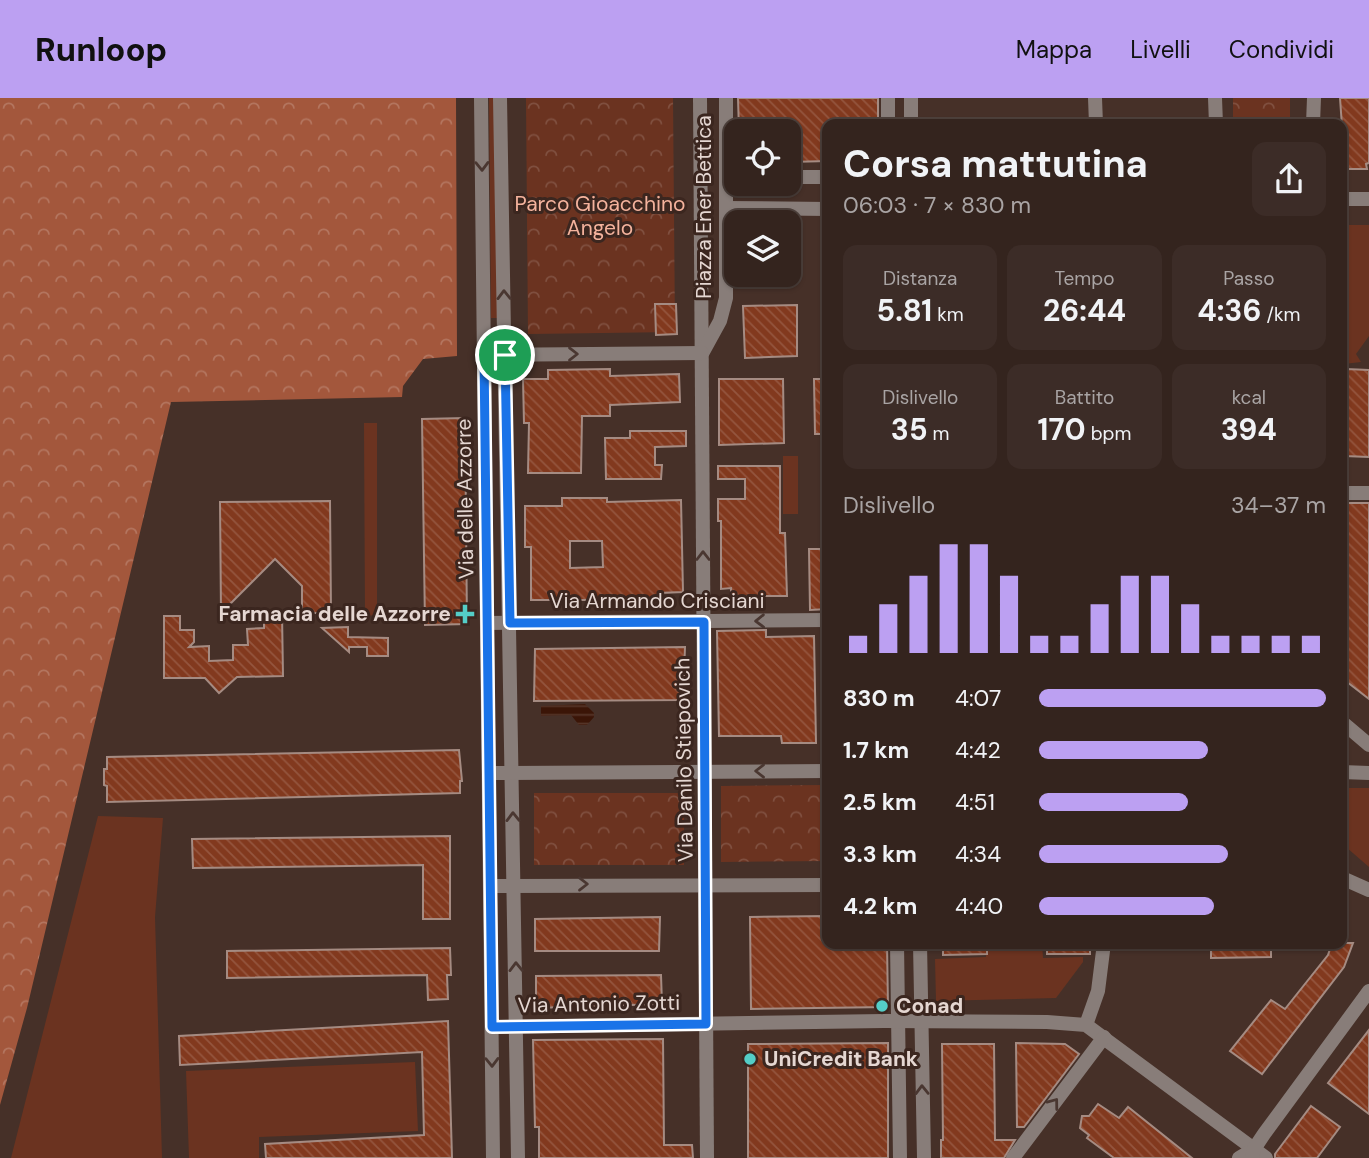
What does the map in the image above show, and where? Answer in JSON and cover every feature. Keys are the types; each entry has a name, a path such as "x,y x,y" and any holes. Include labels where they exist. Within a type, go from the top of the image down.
{"street":[{"name":"Via delle Azzorre","path":"481,98 493,1158"},
{"name":"Via delle Azzorre","path":"500,98 518,1158"},
{"name":"Piazza Ener Bettica","path":"700,98 702,353"},
{"name":"Piazza Ener Bettica","path":"726,98 728,119"},
{"path":"888,98 888,119"},
{"path":"911,98 911,119"},
{"path":"1095,98 1096,119"},
{"path":"1215,98 1216,119"},
{"path":"1313,119 1314,98"},
{"path":"801,177 822,177"},
{"name":"Piazza Ener Bettica","path":"702,353 720,321 726,298 729,196"},
{"path":"1347,199 1369,199"},
{"path":"727,208 822,209"},
{"path":"484,355 702,353"},
{"name":"Via Danilo Stiepovich","path":"702,353 707,1158"},
{"path":"1347,493 1369,493"},
{"name":"Via Armando Crisciani","path":"487,623 822,620"},
{"path":"1347,726 1369,745"},
{"path":"489,773 822,771"},
{"path":"1347,772 1369,773"},
{"path":"1347,880 1369,890"},
{"path":"490,886 822,885"},
{"path":"897,949 900,1158"},
{"path":"920,949 924,1158"},
{"path":"1103,949 1098,991 1086,1025 1257,1155"},
{"path":"1238,1158 1257,1155 1369,991"},
{"name":"Via Antonio Zotti","path":"492,1027 899,1021 1047,1022 1086,1025"},
{"path":"1013,1158 1104,1037"}],"green space":[{"path":"0,98 456,98 457,356 423,359 403,386 402,397 171,402 27,1008 0,1105"},
{"path":"489,98 496,98 498,318 491,318"},
{"name":"Parco Gioacchino Angelo","path":"526,98 673,98 675,332 528,334"},
{"path":"1233,98 1290,98 1290,119 1233,119"},
{"path":"1347,225 1369,225 1369,336 1356,354 1361,362 1347,364"},
{"path":"364,423 377,423 377,615 365,616"},
{"path":"783,456 798,456 798,514 783,514"},
{"path":"822,785 822,861 721,862 721,786"},
{"path":"1347,788 1369,788 1369,867 1347,848"},
{"path":"534,793 684,793 684,865 534,865"},
{"path":"98,816 163,818 155,917 162,1158 11,1158"},
{"path":"986,949 1042,949 1043,958 1083,957 1083,962 1056,998 936,1001 935,959 986,957"},
{"path":"415,1062 418,1131 259,1137 259,1158 189,1158 186,1071"}],"shaded area":[{"path":"585,704 594,713 587,725 579,725 571,715 541,716 541,706"}],"building":[{"path":"738,98 878,98 878,119 822,119 822,161 801,162 801,119 739,119"},
{"path":"1340,98 1369,98 1367,169 1347,169 1347,119 1341,119"},
{"path":"655,304 676,304 677,334 656,335"},
{"path":"797,305 797,356 745,358 743,306"},
{"path":"610,369 610,376 679,374 680,402 610,405 610,416 582,416 581,473 528,473 529,423 524,423 523,379 548,379 548,370"},
{"path":"1347,369 1369,370 1369,457 1347,456"},
{"path":"719,379 783,379 784,443 719,445"},
{"path":"814,379 822,379 822,434 815,434"},
{"path":"465,418 467,624 425,625 422,419"},
{"path":"630,431 686,431 686,446 655,447 655,465 662,465 661,479 606,479 605,438 630,438"},
{"path":"718,466 780,466 780,533 785,533 787,596 731,596 731,588 721,589 721,521 718,521 718,499 745,499 745,479 718,479"},
{"path":"562,498 607,498 607,502 681,500 683,592 659,593 659,600 531,600 531,547 525,547 525,506 562,506","holes":["570,541 602,541 603,567 570,568"]},
{"path":"330,501 331,613 302,613 302,586 275,559 221,613 220,502"},
{"path":"1347,503 1369,503 1369,699 1347,682"},
{"path":"809,549 822,549 822,609 810,610"},
{"path":"282,613 283,676 237,677 219,693 205,678 164,678 164,616 180,616 180,630 194,630 194,642 189,647 209,646 209,661 233,660 233,645 248,645 247,629 264,628 264,614"},
{"path":"348,627 348,637 388,638 388,656 367,656 367,647 349,647 349,652 322,628"},
{"path":"766,630 766,637 814,636 816,743 782,743 781,736 719,736 717,631"},
{"path":"685,647 683,700 534,701 535,649"},
{"path":"459,750 462,781 460,793 107,802 107,786 104,785 107,757"},
{"path":"450,836 450,919 423,919 423,865 193,868 192,839"},
{"path":"822,916 822,949 887,949 888,1007 751,1009 750,917"},
{"path":"660,917 659,951 535,951 535,919"},
{"path":"1347,943 1353,943 1344,967 1262,1074 1230,1051 1271,1000 1285,1009 1330,949 1347,949"},
{"path":"450,948 448,999 428,1000 427,975 227,978 227,951"},
{"path":"943,949 987,949 987,954 943,955"},
{"path":"1047,949 1090,949 1090,954 1047,954"},
{"path":"1211,949 1271,949 1271,957 1211,958"},
{"path":"661,975 662,1004 536,1008 536,976"},
{"path":"448,1021 452,1158 266,1158 265,1144 424,1135 422,1052 180,1065 179,1036"},
{"path":"1369,1030 1369,1114 1328,1083"},
{"path":"663,1039 664,1145 692,1145 693,1158 539,1158 539,1127 535,1127 533,1040"},
{"path":"888,1043 888,1158 748,1158 748,1044"},
{"path":"1016,1043 1065,1044 1079,1054 1024,1127 1017,1127"},
{"path":"942,1044 994,1044 995,1140 1015,1140 1004,1158 941,1158"},
{"path":"1098,1104 1119,1118 1128,1107 1192,1158 1114,1158 1087,1138 1089,1135 1080,1128 1082,1116 1089,1116"},
{"path":"1311,1106 1340,1127 1317,1158 1275,1158 1275,1154"}],"place":[{"name":"Farmacia delle Azzorre","path":"465,614"},
{"name":"Conad","path":"882,1006"},
{"name":"UniCredit Bank","path":"750,1059"}],"route":[{"path":"484,355 505,355 510,623 704,622 706,1024 492,1027 484,355"}]}
